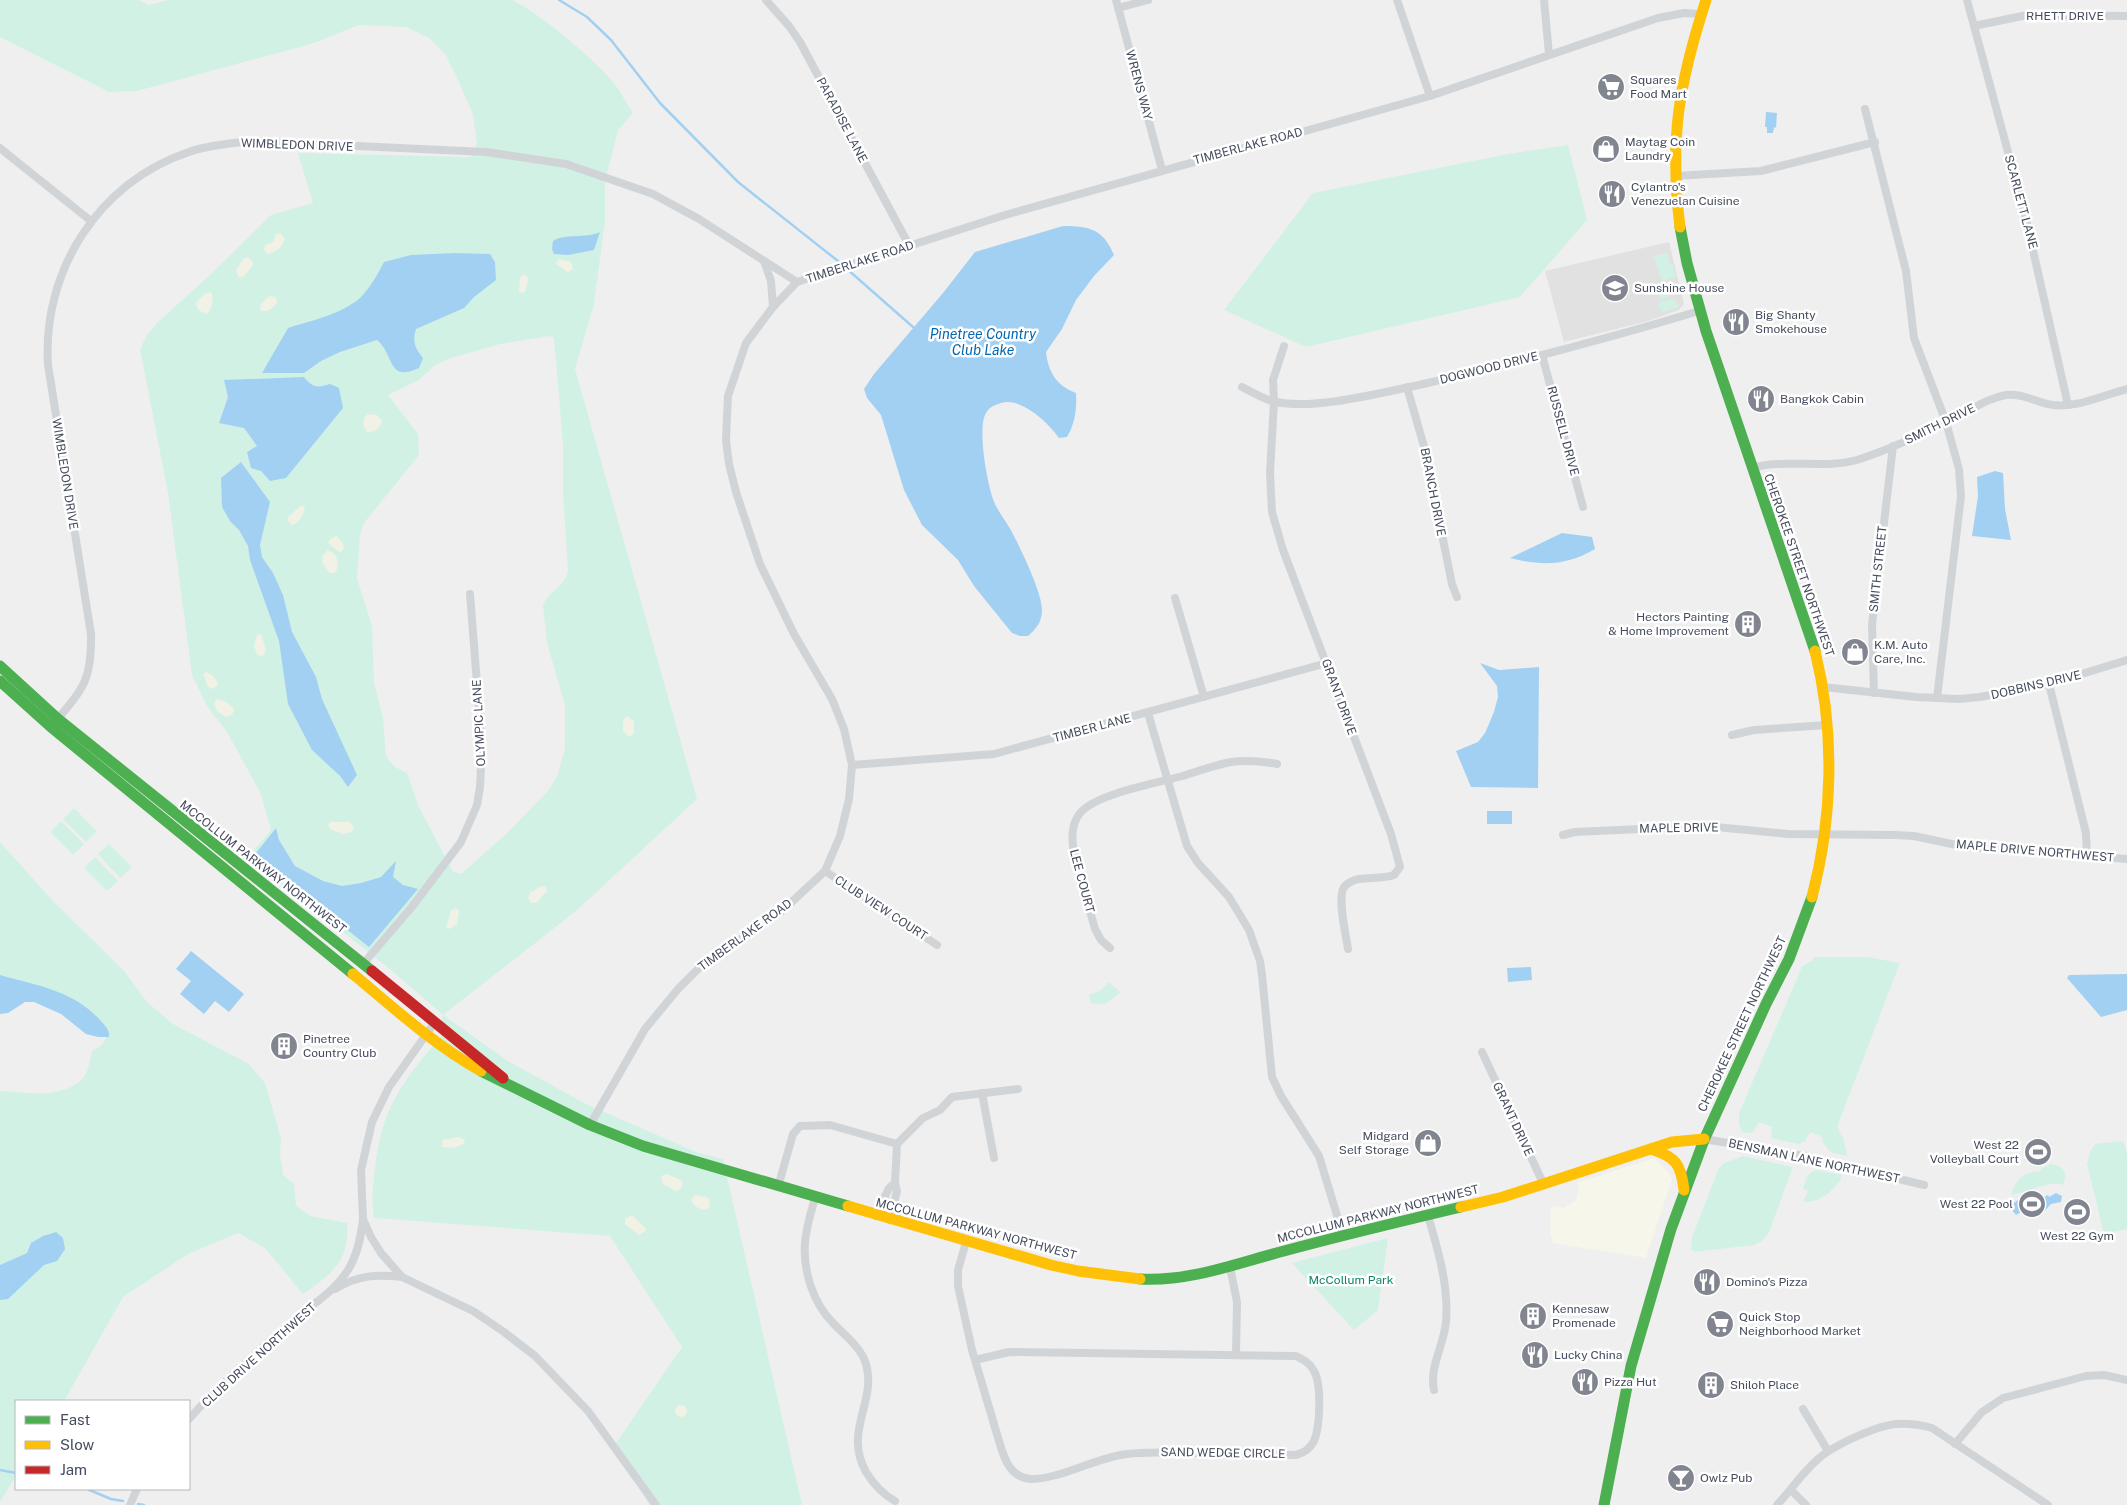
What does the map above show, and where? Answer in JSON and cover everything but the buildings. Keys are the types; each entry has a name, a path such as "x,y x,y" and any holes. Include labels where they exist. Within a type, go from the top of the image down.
{"street":[{"name":"PARADISE LANE","path":"766,0 789,26 800,42 910,247"},
{"path":"1117,4 1148,0"},
{"path":"1397,0 1430,96"},
{"path":"1544,0 1549,54"},
{"name":"CHEROKEE STREET NORTHWEST","path":"1604,1505 1628,1376 1665,1245 1704,1139 1794,948 1815,887 1825,835 1828,798 1827,725 1823,687 1808,628 1699,310 1681,236 1677,211 1675,138 1678,106 1686,68 1706,0"},
{"name":"SCARLETT LANE","path":"1967,0 2025,215 2068,405"},
{"name":"WRENS WAY","path":"1117,4 1162,170"},
{"name":"TIMBERLAKE ROAD","path":"590,1125 645,1029 678,990 702,964 782,911 824,871 840,836 849,799 852,765 844,729 832,699 794,634 760,564 729,464 726,440 728,396 746,343 773,307 797,282 1005,215 1430,96 1658,18 1684,13 1702,14"},
{"name":"RHETT DRIVE","path":"1974,26 2027,15 2127,16"},
{"path":"1865,109 1875,142 1906,271 1914,338 1946,422 1959,469 1961,496 1937,698"},
{"name":"WIMBLEDON DRIVE","path":"54,723 86,682 92,657 92,642 48,366 47,344 50,313 56,287 66,263 91,221 122,190 142,175 165,162 189,152 212,146 249,141 486,152 566,164 653,194 700,219 797,282"},
{"path":"1675,176 1761,171 1875,142"},
{"path":"0,148 91,221"},
{"path":"764,261 771,281 773,307"},
{"name":"DOGWOOD DRIVE","path":"1242,387 1274,402 1300,403 1341,400 1407,388 1618,336 1699,310"},
{"path":"1274,402 1274,380 1284,346"},
{"name":"RUSSELL DRIVE","path":"1542,355 1583,506"},
{"name":"BRANCH DRIVE","path":"1407,388 1425,450 1450,574 1457,597"},
{"name":"SMITH DRIVE","path":"1752,468 1764,464 1824,465 1846,463 1893,446 1989,400 2005,395 2020,395 2044,403 2068,405 2127,389"},
{"name":"GRANT DRIVE","path":"1274,402 1270,473 1272,512 1283,550 1391,834 1400,867 1394,875 1350,881 1343,888 1342,900 1348,949"},
{"name":"SMITH STREET","path":"1874,693 1872,625 1893,446"},
{"name":"OLYMPIC LANE","path":"363,964 412,908 461,842 477,805 482,748 470,594"},
{"path":"1175,598 1204,697"},
{"name":"DOBBINS DRIVE","path":"1823,687 1937,698 1980,697 2049,684 2127,660"},
{"name":"TIMBER LANE","path":"852,765 994,754 1327,664"},
{"name":"MCCOLLUM PARKWAY NORTHWEST","path":"0,666 54,723 426,1034 473,1067 590,1125 675,1157 1051,1266 1126,1278 1170,1279 1230,1267 1343,1235 1428,1216 1544,1185 1682,1140 1704,1139"},
{"name":"MCCOLLUM PARKWAY NORTHWEST","path":"0,681 363,964 513,1086"},
{"path":"2049,684 2086,833 2087,856"},
{"path":"1148,713 1187,846 1198,863 1236,907 1255,945 1262,975 1272,1077 1281,1096 1319,1156 1343,1235"},
{"path":"1732,735 1754,730 1827,725"},
{"name":"LEE COURT","path":"1110,948 1101,940 1095,929 1074,855 1072,842 1074,826 1082,811 1097,802 1119,793 1230,762 1260,761 1277,764"},
{"name":"MAPLE DRIVE","path":"1563,835 1575,832 1706,826 1788,834 1825,835"},
{"path":"1391,834 1400,830"},
{"name":"MAPLE DRIVE NORTHWEST","path":"1825,835 1904,835 1966,847 2127,859"},
{"name":"CLUB VIEW COURT","path":"824,871 938,945"},
{"path":"435,1022 389,1086 372,1122 361,1170 363,1218 381,1253 402,1277 473,1311 535,1356 588,1410 656,1505"},
{"name":"GRANT DRIVE","path":"1482,1052 1544,1185"},
{"path":"890,1220 897,1191 895,1182 898,1144 923,1118 940,1110 952,1097 1018,1089"},
{"path":"982,1093 994,1158"},
{"path":"778,1187 793,1134 800,1126 830,1125 898,1144"},
{"name":"BENSMAN LANE NORTHWEST","path":"1704,1139 1804,1156 1924,1185"},
{"path":"1651,1149 1666,1154 1676,1161 1681,1170 1684,1190"},
{"path":"876,1216 889,1188 895,1182"},
{"path":"815,1198 805,1242 810,1284 817,1302 827,1318 857,1347 866,1366 868,1387 857,1439 857,1449 865,1470 874,1484 886,1496 895,1501"},
{"path":"1428,1216 1446,1294 1446,1324 1432,1380 1434,1390"},
{"name":"CLUB DRIVE NORTHWEST","path":"330,1292 348,1270 355,1255 363,1218"},
{"name":"SAND WEDGE CIRCLE","path":"966,1242 958,1270 958,1286 975,1360 1003,1455 1008,1467 1017,1475 1031,1479 1125,1454 1144,1452 1296,1455 1308,1449 1314,1442 1318,1414 1318,1381 1314,1370 1307,1361 1296,1356 1009,1352 975,1360"},
{"path":"1230,1267 1237,1302 1236,1354"},
{"name":"CLUB DRIVE NORTHWEST","path":"190,1418 204,1402 256,1354 330,1292 349,1281 366,1275 402,1277"},
{"path":"1955,1444 1982,1412 2003,1398 2086,1376 2104,1375 2127,1380"},
{"path":"1804,1409 1828,1450"},
{"path":"1777,1505 1828,1450 1874,1428 1898,1423 1918,1424 1932,1428 2048,1505"},
{"path":"130,1505 137,1490"},
{"path":"1792,1490 1806,1505"}],"shaded area":[{"name":"Sunshine House","path":"1669,242 1684,304 1679,310 1648,321 1564,342 1545,271"},
{"path":"1654,1158 1668,1172 1672,1180 1646,1258 1553,1243 1550,1233 1551,1206 1564,1208 1576,1200 1579,1188 1577,1183"}],"green space":[{"path":"0,0 139,0 148,5 169,0 512,0 537,15 593,61 614,83 633,113 618,130 605,181 605,221 594,304 575,369 697,799 576,911 443,1015 391,970 248,857 271,830 261,794 227,732 207,706 192,675 168,493 140,349 147,335 157,323 212,273 271,215 313,203 298,153 471,157 477,144 473,114 458,80 446,55 429,38 406,27 359,25 311,44 137,91 109,92 0,37","holes":["550,336 554,338 563,444 563,492 568,571 567,576 545,600 543,605 547,643 565,705 565,748 557,777 547,792 506,834 461,874 453,872 418,805 407,773 395,767 386,757 383,717 374,683 372,626 357,579 360,534 364,523 419,455 418,434 388,395 419,380 435,365 451,358 500,344"]},
{"path":"1568,145 1587,220 1520,297 1306,347 1224,310 1313,193 1508,154"},
{"path":"1667,253 1670,264 1673,264 1676,277 1662,281 1654,256"},
{"path":"1666,283 1669,297 1661,300 1657,286"},
{"path":"1674,299 1679,307 1663,312 1658,305 1659,302"},
{"path":"166,798 214,830 168,802"},
{"path":"74,808 97,831 86,842 63,819"},
{"path":"61,821 84,844 73,855 50,832"},
{"path":"0,842 51,899 124,971 147,1002 173,1024 249,1064 265,1083 281,1138 280,1155 283,1175 294,1184 296,1206 310,1216 347,1223 347,1236 342,1257 337,1265 323,1280 303,1294 265,1248 238,1233 188,1254 123,1297 65,1400 15,1400 15,1478 0,1502 0,1091 51,1093 70,1087 85,1076 92,1051 102,1044 107,1032 0,977"},
{"path":"109,844 132,867 120,878 98,854"},
{"path":"95,857 118,881 107,891 84,868"},
{"path":"1813,957 1867,957 1900,963 1837,1127 1844,1140 1847,1156 1830,1152 1822,1141 1823,1137 1810,1132 1805,1141 1799,1144 1771,1138 1772,1127 1759,1122 1753,1132 1744,1133 1739,1124 1739,1113 1802,966 1813,960"},
{"path":"1109,982 1120,992 1107,1002 1100,1004 1091,1003 1089,995 1100,991"},
{"name":"Pinetree Country Club","path":"443,1015 508,1061 586,1104 696,1152 723,1159 802,1505 649,1505 616,1443 682,1347 610,1236 374,1218 373,1187 382,1128 396,1096 441,1036 440,1026"},
{"name":"West 22 Volleyball Court","path":"2038,1136 2052,1144 2038,1168 2024,1160"},
{"path":"2124,1142 2127,1155 2127,1229 2104,1234 2087,1164 2090,1152 2095,1144"},
{"path":"1743,1156 1793,1167 1769,1232 1762,1241 1754,1245 1694,1252 1691,1249 1692,1237 1719,1168 1724,1163"},
{"path":"2051,1164 2059,1166 2064,1171 2063,1185 2044,1185 2011,1195 2021,1177 2040,1171"},
{"path":"1817,1170 1842,1175 1842,1177 1826,1195 1809,1202 1803,1202 1808,1191 1803,1189 1806,1180 1811,1173"},
{"name":"McCollum Park","path":"1388,1238 1378,1310 1354,1330 1292,1263"}],"sand":[{"path":"280,233 285,238 283,244 276,251 267,254 264,250 265,245 273,242 276,234"},
{"path":"248,257 253,262 252,267 243,277 238,277 236,270 244,258"},
{"path":"558,259 571,262 573,269 568,272 556,264"},
{"path":"522,275 527,276 528,280 525,292 521,293 519,291"},
{"path":"211,292 212,303 207,314 198,310 196,303 204,294"},
{"path":"269,296 276,297 277,303 268,311 261,311 260,305"},
{"path":"368,414 377,415 382,421 380,426 372,432 365,430 364,420"},
{"path":"302,505 305,508 302,515 292,525 288,521 288,517"},
{"path":"336,536 344,547 339,552 328,543 330,539"},
{"path":"328,550 335,556 338,564 337,570 334,573 329,573 322,562 323,555"},
{"path":"261,634 266,650 264,655 260,656 257,654 254,646 257,635"},
{"path":"207,672 218,683 214,689 208,687 203,674"},
{"path":"216,700 224,701 230,706 234,710 232,715 226,717 217,711 214,704"},
{"path":"627,716 634,721 634,733 629,737 623,731 623,720"},
{"path":"331,822 350,822 354,828 351,832 343,834 330,829 328,824"},
{"path":"541,886 546,887 547,891 536,903 531,903 528,898 530,893"},
{"path":"456,908 459,911 457,924 449,929 446,928 451,910"},
{"path":"459,1137 465,1140 464,1144 454,1148 443,1147 442,1140"},
{"path":"667,1174 681,1180 683,1183 681,1189 676,1191 663,1184 661,1176"},
{"path":"695,1195 707,1197 710,1200 709,1208 701,1209 696,1207 691,1200"},
{"path":"632,1215 647,1230 639,1235 625,1224 625,1219"},
{"path":"683,1405 686,1406 686,1416 679,1417 676,1416 675,1409 676,1406"}],"water":[{"path":"1766,112 1777,113 1776,128 1774,127 1773,133 1767,133 1767,127 1765,127"},
{"name":"Pinetree Country Club Lake","path":"1063,226 1088,228 1100,234 1110,246 1114,255 1094,276 1076,300 1062,329 1046,352 1051,372 1059,382 1076,393 1076,410 1072,427 1067,437 1059,438 1033,412 1025,407 1009,402 994,405 987,411 983,420 984,455 993,499 1022,552 1041,603 1042,614 1038,625 1028,636 1020,636 1012,633 974,586 958,560 922,525 904,490 881,415 867,398 864,389 874,374 975,252"},
{"path":"600,232 594,250 568,255 554,254 552,249 553,241 569,236"},
{"path":"490,254 495,262 496,280 474,297 464,308 416,329 415,345 423,358 419,368 409,372 396,370 383,346 377,340 340,352 321,361 304,373 262,373 288,328 326,316 353,304 367,290 384,262 411,255"},
{"path":"304,377 316,386 330,384 339,388 343,408 286,478 270,481 261,471 251,468 247,452 257,446 244,428 219,423 228,397 224,380"},
{"path":"241,462 270,502 260,545 262,557 273,573 283,595 292,632 316,677 322,699 357,775 348,787 340,776 312,750 288,704 279,641 250,560 248,546 222,507 221,478"},
{"path":"1995,471 2003,473 2005,509 2011,540 1972,536 1978,496 1977,477"},
{"path":"1562,533 1592,537 1595,549 1574,559 1554,563 1510,558"},
{"path":"1480,663 1499,670 1539,667 1538,788 1471,787 1456,751 1478,742 1485,733 1498,697 1497,686"},
{"path":"1487,811 1512,811 1512,824 1487,824"},
{"path":"276,828 279,840 295,866 323,881 342,886 361,883 381,877 396,861 393,877 403,885 418,889 369,947 268,867 252,858"},
{"path":"191,951 244,994 229,1012 215,1001 204,1014 180,994 191,981 176,969"},
{"path":"1531,967 1532,980 1508,982 1507,968"},
{"path":"2127,974 2127,1010 2101,1017 2067,978 2069,975"},
{"path":"0,975 54,990 79,1002 101,1021 108,1030 109,1037 86,1034 61,1014 34,1002 25,1002 8,1013 0,1014"},
{"name":"West 22 Pool","path":"2056,1193 2062,1196 2061,1202 2051,1204 2041,1215 2025,1212 2024,1210 2016,1215 2012,1210 2011,1205 2018,1200 2021,1203 2025,1200 2027,1202 2035,1197 2048,1195 2049,1197"},
{"path":"56,1232 63,1238 65,1249 57,1261 44,1265 8,1299 0,1300 0,1265 27,1253 31,1243 43,1236"}],"waterway":[{"path":"559,0 587,17 611,40 660,103 738,182 843,265"},
{"path":"847,269 913,327"},
{"path":"0,1470 15,1473"},
{"path":"89,1490 111,1499 123,1501"},
{"path":"138,1504 144,1505"}],"traffic: fast":[{"path":"1680,227 1687,263 1706,331 1815,651"},
{"path":"0,666 58,719 372,971"},
{"path":"0,681 51,727 353,974"},
{"path":"1604,1505 1631,1366 1671,1229 1704,1140 1766,1004 1789,959 1812,897"},
{"path":"481,1071 590,1125 643,1146 848,1206"},
{"path":"1140,1279 1177,1278 1213,1271 1328,1239 1461,1207"}],"traffic: slow":[{"path":"1680,227 1677,195 1676,138 1683,85 1706,0"},
{"path":"1812,897 1824,836 1829,774 1826,712 1815,651"},
{"path":"353,974 431,1038 481,1071"},
{"path":"1461,1207 1503,1197 1672,1142 1704,1139"},
{"path":"1651,1149 1666,1155 1676,1163 1681,1174 1684,1190"},
{"path":"848,1206 1051,1265 1078,1271 1140,1279"}],"traffic: jam":[{"path":"372,971 503,1078"}],"place":[{"name":"Squares Food Mart","path":"1611,87"},
{"name":"Maytag Coin Laundry","path":"1606,149"},
{"name":"Cylantro's Venezuelan Cuisine","path":"1612,194"},
{"name":"Sunshine House","path":"1615,288"},
{"name":"Big Shanty Smokehouse","path":"1736,322"},
{"name":"Bangkok Cabin","path":"1761,399"},
{"name":"Hectors Painting & Home Improvement","path":"1748,624"},
{"name":"K.M. Auto Care, Inc.","path":"1855,652"},
{"name":"Pinetree Country Club","path":"284,1046"},
{"name":"Midgard Self Storage","path":"1428,1143"},
{"name":"West 22 Volleyball Court","path":"2038,1152"},
{"name":"West 22 Pool","path":"2032,1204"},
{"name":"West 22 Gym","path":"2077,1212"},
{"name":"Domino's Pizza","path":"1707,1282"},
{"name":"Kennesaw Promenade","path":"1533,1316"},
{"name":"Quick Stop Neighborhood Market","path":"1720,1324"},
{"name":"Lucky China","path":"1535,1355"},
{"name":"Pizza Hut","path":"1585,1382"},
{"name":"Shiloh Place","path":"1711,1385"},
{"name":"Owlz Pub","path":"1681,1478"}]}
